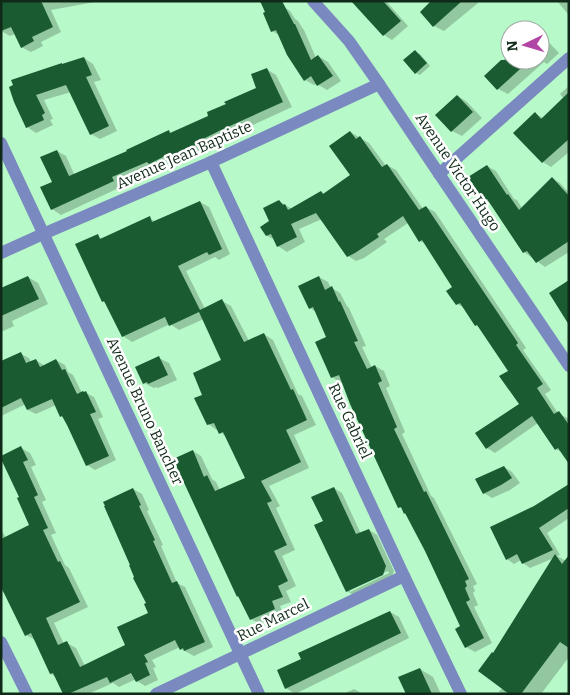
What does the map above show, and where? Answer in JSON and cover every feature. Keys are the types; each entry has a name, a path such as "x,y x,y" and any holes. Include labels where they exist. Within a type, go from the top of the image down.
{"street":[{"name":"Avenue Victor Hugo","path":"314,1 349,41 380,84 569,366"},
{"path":"439,174 569,58"},
{"name":"Avenue Jean Baptiste","path":"1,254 211,162 380,84"},
{"name":"Avenue Bruno Bancher","path":"1,143 259,694"},
{"name":"Rue Gabriel","path":"211,162 461,694"},
{"name":"Rue Marcel","path":"156,694 404,576"},
{"path":"1,642 26,694"}],"building":[{"path":"1,1 41,1 53,27 32,37 34,41 21,48 11,27 1,31"},
{"path":"260,1 282,1 295,24 311,60 318,55 333,76 317,86 311,76 304,81 287,55 276,30 271,32"},
{"path":"351,1 383,1 401,21 383,36"},
{"path":"431,1 462,1 433,27 420,12"},
{"path":"415,50 427,63 415,74 403,60"},
{"path":"84,57 92,75 86,77 109,126 90,135 66,85 36,95 45,113 42,115 44,120 26,128 9,87 13,85 11,80"},
{"path":"500,61 500,70 519,70 497,90 484,76"},
{"path":"267,68 283,102 221,130 195,143 196,145 170,156 169,154 149,164 147,162 112,177 114,181 51,210 40,187 52,182 40,157 57,150 69,176 127,151 169,130 170,133 208,116 207,112 226,104 224,102 256,88 251,74"},
{"path":"569,92 569,139 542,163 513,133 535,112 541,119"},
{"path":"457,95 473,112 451,132 435,115"},
{"path":"350,131 356,139 360,136 382,167 387,164 419,210 426,206 518,343 516,345 543,384 537,388 554,414 559,411 569,425 569,464 558,448 555,450 532,416 486,449 475,433 519,404 499,376 508,371 460,303 456,305 446,291 452,287 422,240 419,242 403,216 377,234 379,237 347,257 316,213 291,224 297,237 277,247 271,234 266,236 260,227 269,221 263,208 279,200 283,205 285,204 288,210 321,191 323,194 350,175 329,146"},
{"path":"487,165 519,210 552,177 569,196 569,241 536,263 527,251 523,253 487,199 484,201 468,177"},
{"path":"200,201 222,249 209,255 207,252 178,266 200,310 222,299 244,342 264,333 307,420 286,430 301,462 261,481 272,501 267,503 287,545 274,551 288,581 278,586 283,597 272,601 275,609 250,620 237,597 173,459 193,450 204,477 207,475 215,491 245,478 223,432 219,434 214,423 207,425 194,398 202,395 193,373 221,360 199,312 169,326 165,317 122,337 104,301 102,302 75,244 98,234 100,239 150,216 152,222"},
{"path":"28,276 39,299 1,316 1,288"},
{"path":"319,276 325,290 332,286 340,301 358,341 354,342 367,369 375,365 382,381 378,383 397,427 394,429 469,579 465,581 467,586 465,588 470,600 466,602 484,638 465,648 455,629 460,626 425,551 405,513 401,507 398,508 350,404 339,375 331,378 315,342 326,337 313,307 309,309 298,286"},
{"path":"569,280 569,325 549,293"},
{"path":"21,352 26,363 36,359 40,367 56,359 62,370 65,369 77,394 86,391 96,412 90,414 109,456 86,466 67,425 62,416 60,417 52,399 27,410 21,398 1,408 1,361"},
{"path":"159,356 168,375 148,384 147,382 143,384 135,367"},
{"path":"21,446 28,460 23,462 38,495 34,497 48,528 43,530 80,602 46,618 58,645 67,641 80,667 125,645 117,627 148,613 144,604 146,603 133,578 130,565 103,502 133,488 155,540 153,541 172,583 177,581 205,642 184,651 183,648 180,650 175,640 144,655 148,662 145,663 150,675 136,682 131,673 110,683 107,677 68,694 63,694 53,673 50,674 31,633 25,636 1,587 1,539 29,525 17,498 19,497 1,459 1,456"},
{"path":"504,466 512,478 483,494 475,479"},
{"path":"569,484 569,508 539,528 553,550 522,564 517,554 506,560 490,527 534,506"},
{"path":"334,487 356,534 369,529 386,566 383,575 346,592 314,525 323,521 311,497"},
{"path":"555,554 562,564 569,555 569,648 560,642 521,694 509,694 478,671 493,653"},
{"path":"390,611 401,633 285,689 277,670 301,659 298,653"},
{"path":"420,668 432,694 406,694 398,677"}]}
